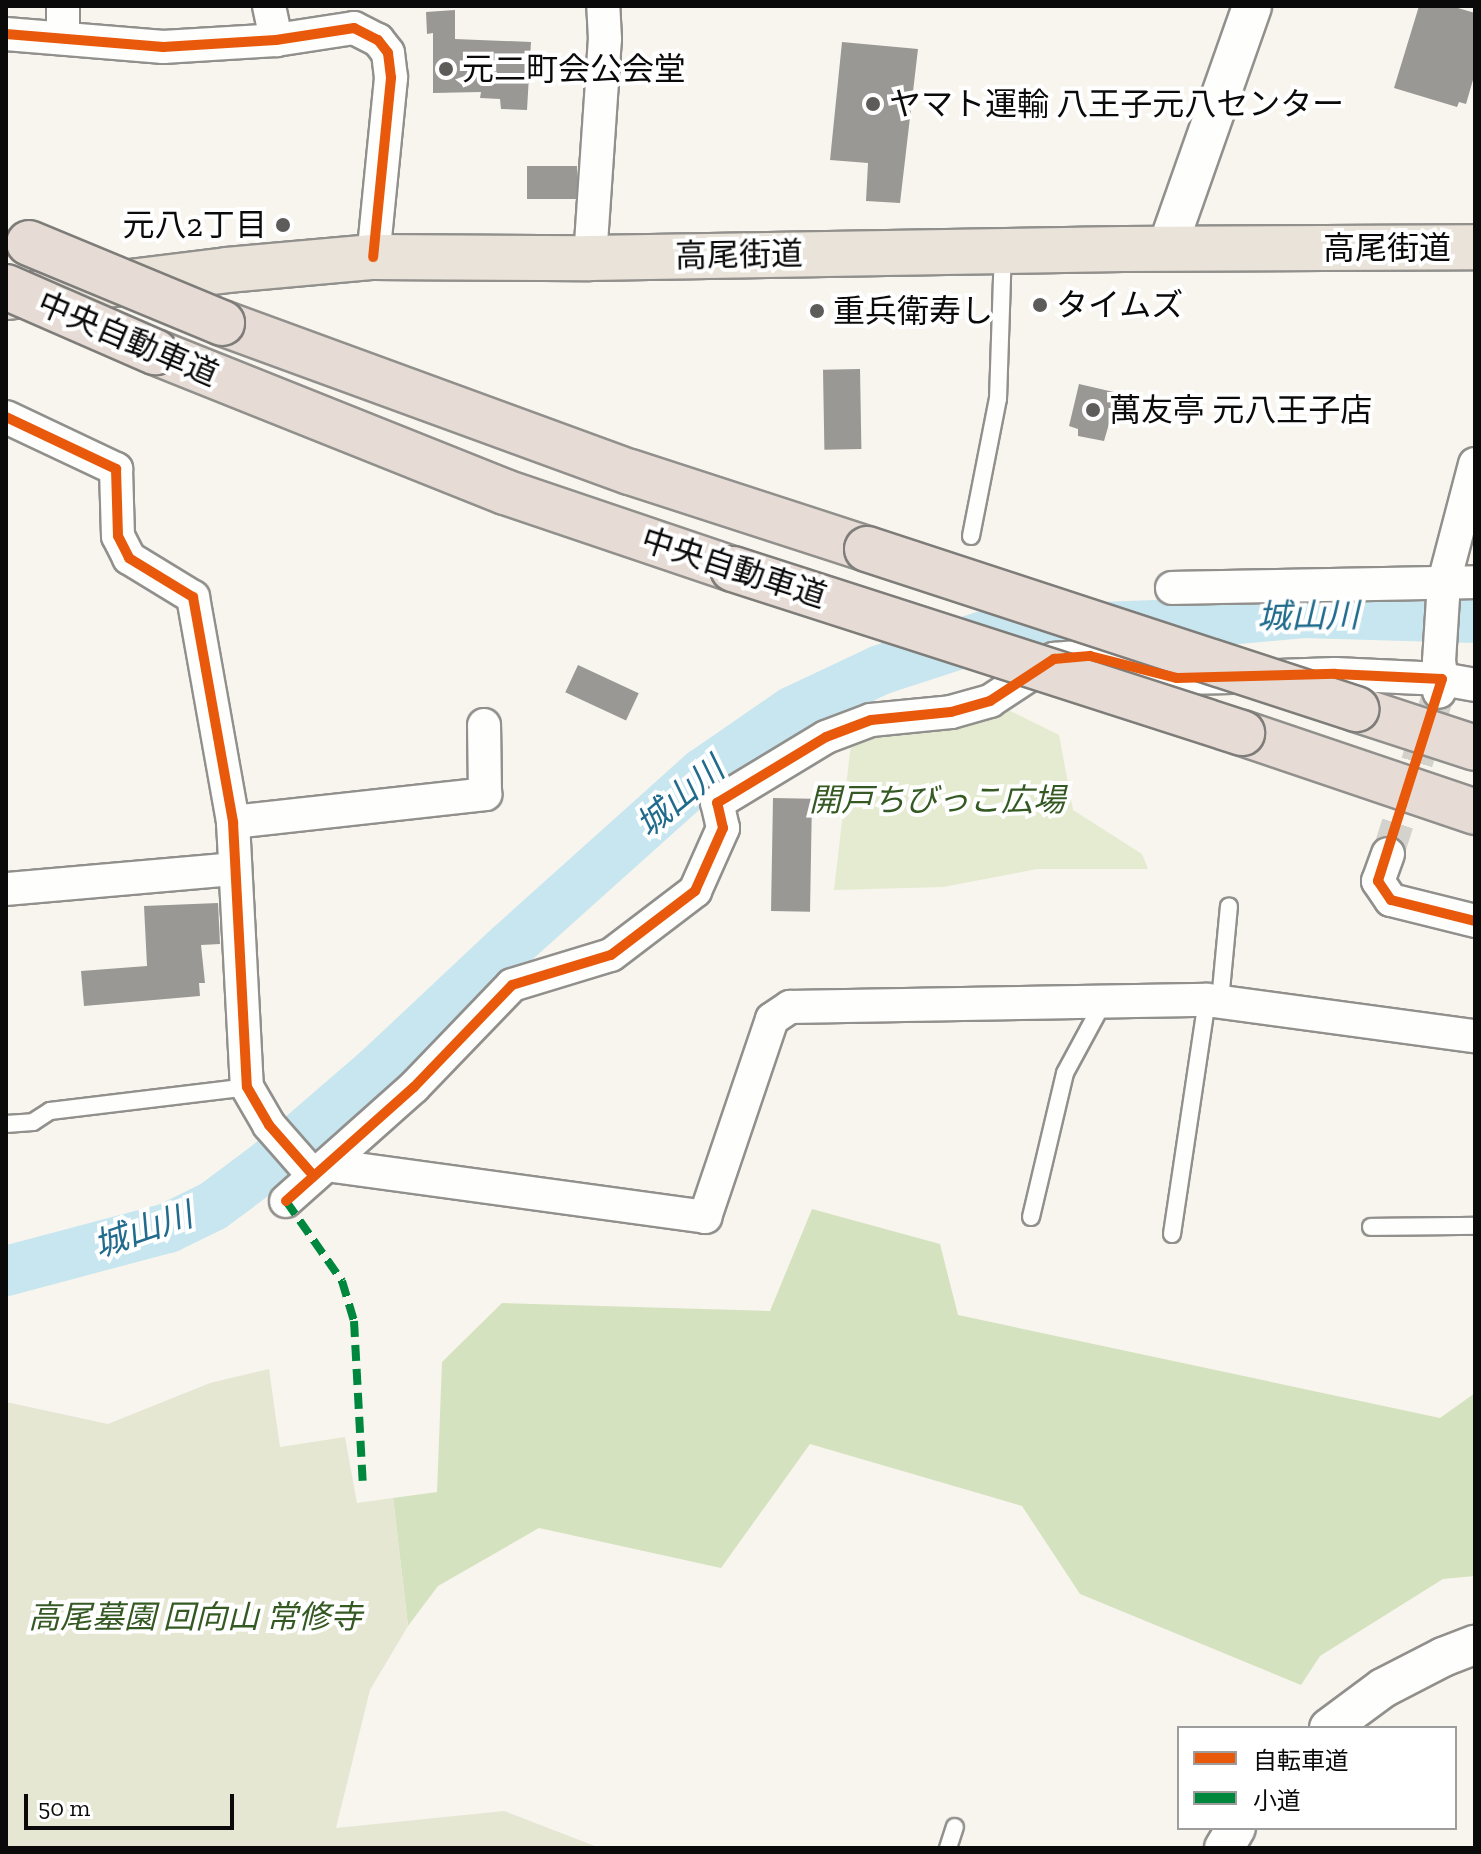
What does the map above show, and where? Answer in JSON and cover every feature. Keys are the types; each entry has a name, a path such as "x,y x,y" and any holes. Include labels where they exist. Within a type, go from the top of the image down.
{"highway":[{"name":"中央自動車道","path":"18,238 222,323 630,472 1475,748"},
{"name":"中央自動車道","path":"6,287 155,352 505,492 1475,812"}],"main road":[{"name":"高尾街道","path":"6,297 227,270 373,257 590,258 1167,248 1475,247"}],"street":[{"path":"269,6 276,40"},
{"path":"590,258 605,39 603,6"},
{"path":"1167,248 1252,6"},
{"path":"6,34 63,22 163,47 276,40 354,17 388,53 391,78 373,257"},
{"path":"6,417 116,469 118,536 129,558 193,597 233,822 247,1087 269,1125 316,1169 705,1217 772,1019 790,1007 1105,1000 1214,1001 1475,1036"},
{"path":"1440,677 1475,464"},
{"path":"1172,588 1453,590"},
{"path":"286,1201 316,1169 414,1087 512,985 611,955 695,891 723,828 717,803 826,737 871,720 951,712 990,701 1054,659 1090,656 1177,678 1335,674 1440,677 1475,685"},
{"path":"233,822 485,794 484,725"},
{"path":"1388,854 1378,881 1391,900 1475,921"},
{"path":"6,889 234,869"},
{"path":"1332,1726 1383,1688 1475,1645"},
{"path":"1224,1848 1235,1830"}],"lane":[{"path":"971,536 998,399 1003,251"},
{"path":"1172,1234 1229,906"},
{"path":"1031,1217 1065,1073 1105,1000"},
{"path":"6,1124 33,1122 50,1111 247,1087"},
{"path":"1371,1227 1475,1226"},
{"path":"948,1848 955,1827"}],"green space":[{"name":"開戸ちびっこ広場","path":"990,701 1059,735 1073,810 1142,854 1148,869 1037,869 943,887 834,890 853,727"},
{"path":"812,1209 940,1244 958,1315 1440,1418 1475,1393 1475,1576 1443,1579 1320,1656 1301,1685 1080,1594 1022,1506 810,1444 721,1568 539,1528 438,1586 408,1626 393,1498 437,1492 442,1362 502,1303 770,1311"},
{"name":"高尾墓園 回向山 常修寺","path":"269,1369 280,1447 345,1437 357,1503 393,1498 408,1626 370,1690 336,1828 504,1811 600,1848 6,1848 6,1402 108,1424 210,1383"}],"building":[{"path":"1419,6 1451,6 1475,13 1475,73 1466,104 1459,102 1457,107 1394,88"},
{"path":"455,10 455,39 531,42 527,110 501,109 500,99 480,98 481,92 433,93 433,33 427,34 426,12"},
{"name":"ヤマト運輸 八王子元八センター","path":"842,42 918,49 900,203 866,201 868,163 830,160"},
{"path":"527,166 577,166 577,199 527,199"},
{"path":"860,369 861,449 824,450 823,370"},
{"name":"萬友亭 元八王子店","path":"1079,384 1118,393 1104,441 1078,436 1078,429 1069,426"},
{"path":"578,665 639,693 626,721 565,692"},
{"path":"773,798 812,799 810,912 771,911"},
{"path":"218,903 220,944 201,945 205,983 199,983 200,996 84,1006 81,971 147,966 144,906"}],"waterway":[{"name":"城山川","path":"6,1271 168,1228 213,1206 268,1165 378,1070 509,947 703,773 793,711 880,670 984,636 1046,629 1183,624 1303,613 1475,618"}],"tunnel":[{"path":"1388,854 1439,692"}],"marked path":[{"path":"286,1201 342,1281 354,1321 363,1489"}],"cycle path":[{"path":"6,34 163,47 276,40 354,28 378,40 388,53 391,78 373,257"},
{"path":"6,417 116,469 118,536 129,558 193,597 233,822 247,1087 269,1125 313,1175"},
{"path":"286,1201 414,1087 512,985 611,955 695,891 723,828 717,803 826,737 871,720 951,712 990,701 1054,659 1090,656 1177,678 1335,674 1442,679 1378,881 1391,900 1475,921"}],"place":[{"name":"元二町会公会堂","path":"446,69"},
{"name":"ヤマト運輸 八王子元八センター","path":"873,104"},
{"name":"元八2丁目","path":"283,225"},
{"name":"タイムズ","path":"1040,305"},
{"name":"重兵衛寿し","path":"817,311"},
{"name":"萬友亭 元八王子店","path":"1093,410"}]}
